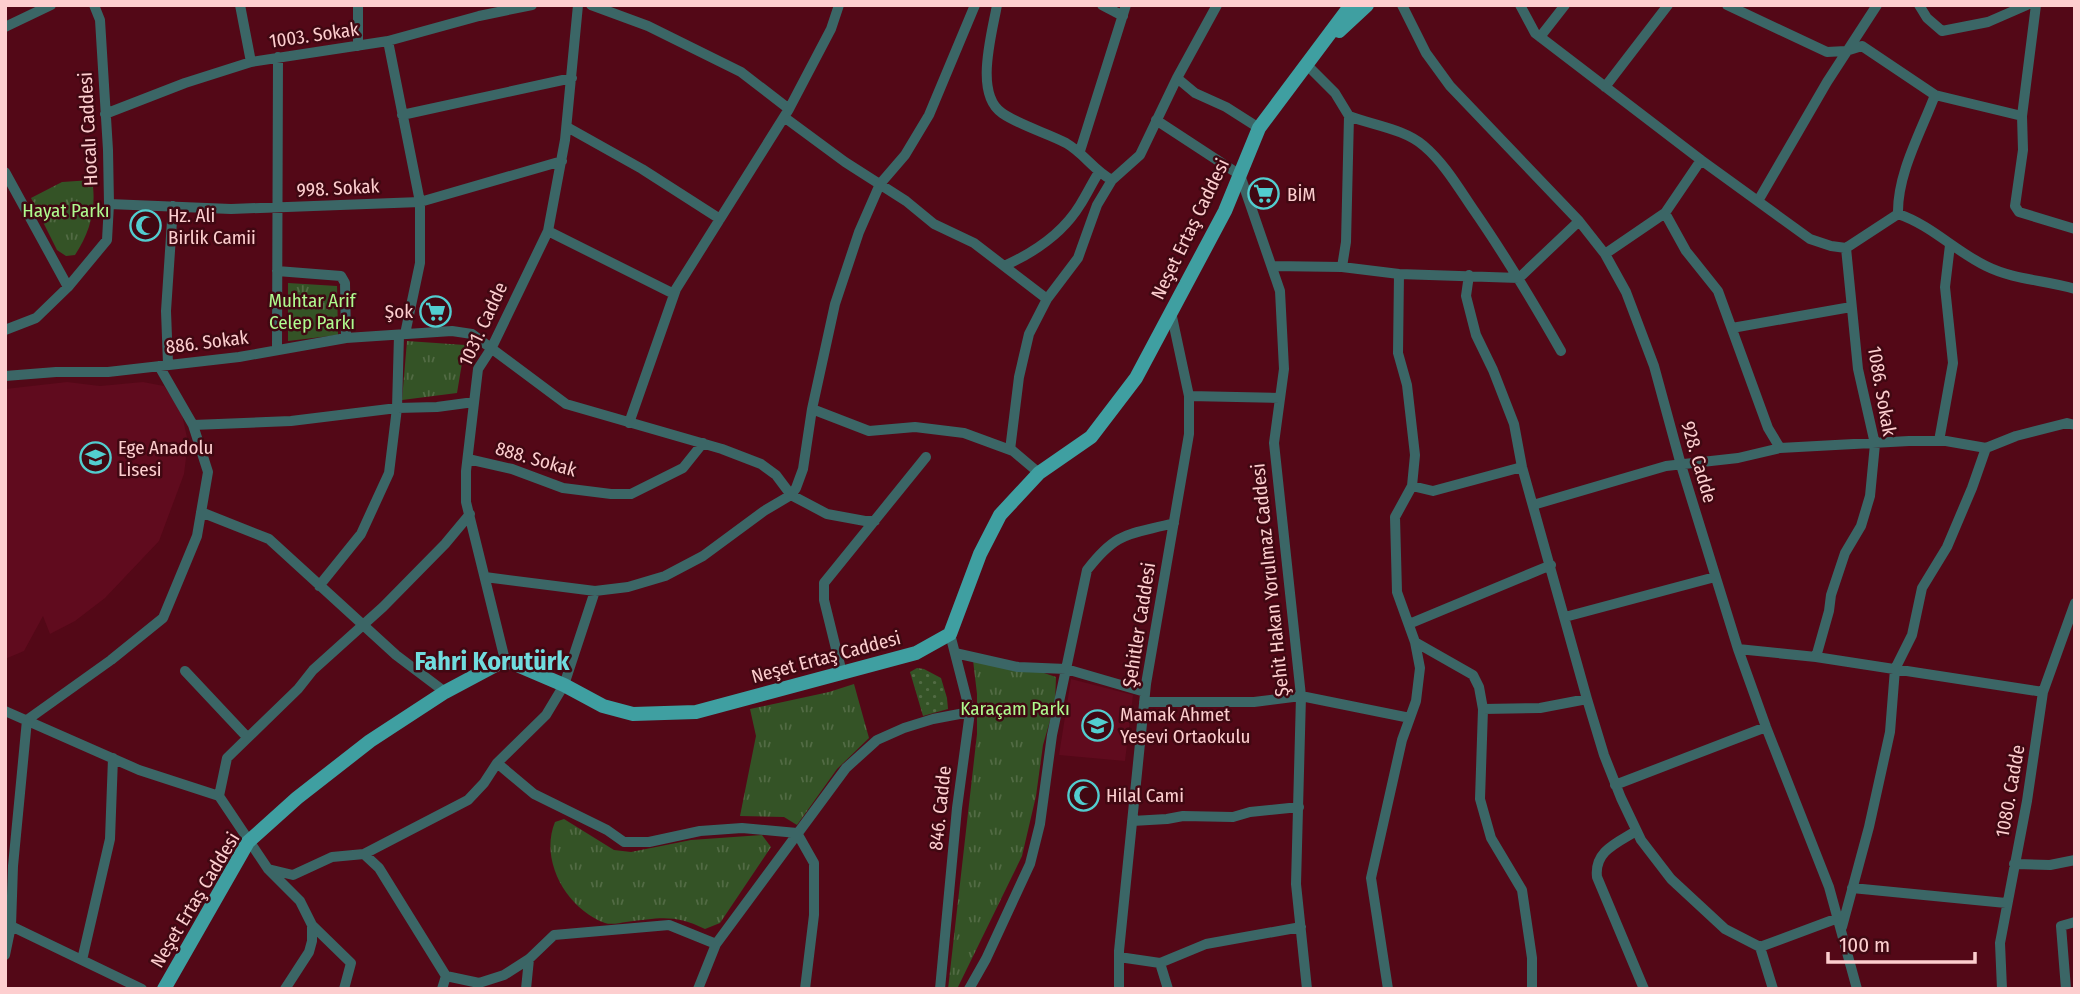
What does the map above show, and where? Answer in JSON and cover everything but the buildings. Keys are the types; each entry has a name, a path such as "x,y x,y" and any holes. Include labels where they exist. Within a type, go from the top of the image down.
{"main road":[{"name":"Neşet Ertaş Caddesi","path":"164,989 248,842 297,797 370,741 444,692 505,660 564,685 603,706 633,714 696,712 916,653 950,634 980,554 1000,514 1039,473 1091,437 1136,378 1224,211 1259,128 1351,5"},
{"name":"Neşet Ertaş Caddesi","path":"1317,50 1367,5"}],"street":[{"path":"5,27 51,5"},
{"name":"Hocalı Caddesi","path":"5,330 36,318 68,287 107,240 109,204 106,114 100,20 94,5"},
{"path":"240,5 251,62"},
{"path":"358,5 358,46"},
{"name":"1003. Sokak","path":"106,114 185,83 251,62 388,41 479,11 532,5"},
{"name":"1031. Cadde","path":"505,660 466,502 474,402 478,369 491,349 548,231 562,161 578,5"},
{"path":"591,5 648,26 741,72 786,113 880,184 934,224 974,243 1047,299"},
{"path":"629,423 674,294 786,113 831,29 839,5"},
{"path":"485,577 595,591 628,587 665,576 704,556 764,511 791,495 803,468 825,345 846,268 880,184 905,155 929,115 975,5"},
{"path":"997,5 987,63 990,99 1003,114 1045,131 1080,151 1099,172 1112,180"},
{"path":"1080,151 1124,10 1102,5"},
{"path":"1010,450 1019,377 1028,334 1047,299 1078,258 1097,205 1112,180 1140,155 1216,5"},
{"path":"1520,5 1535,33 1701,160 1810,239 1846,248 1898,214"},
{"path":"1540,37 1565,5"},
{"path":"1605,87 1668,5"},
{"path":"1727,5 1826,52 1846,51 1863,46 1935,95 2022,116"},
{"path":"1758,201 1846,51 1877,5"},
{"path":"1919,5 1927,18 1942,31 1988,22 2027,5"},
{"path":"2036,5 2022,116 2023,150 2015,206 2020,212 2075,229"},
{"name":"928. Cadde","path":"1407,7 1426,53 1450,86 1579,221 1605,254 1626,292 1647,343 1681,465 1738,649 1829,887 1857,989"},
{"path":"319,586 361,534 389,473 402,335 420,263 420,202 388,41"},
{"path":"277,350 278,57"},
{"path":"1306,64 1335,93 1349,116 1346,242 1342,267"},
{"path":"402,115 572,78"},
{"path":"1177,78 1195,93 1226,107 1259,128"},
{"path":"1898,214 1898,197 1935,95"},
{"path":"1349,116 1374,126 1404,133 1423,145 1450,174 1520,278 1561,351"},
{"path":"1156,120 1240,175"},
{"path":"566,127 642,169 720,219"},
{"path":"1605,254 1665,213 1701,160"},
{"name":"998. Sokak","path":"109,204 278,209 420,202 562,161"},
{"path":"5,172 68,287"},
{"path":"1004,266 1028,255 1063,226 1080,206 1099,172"},
{"name":"Şehit Hakan Yorulmaz Caddesi","path":"1240,175 1280,291 1284,369 1274,443 1301,696 1296,884 1307,989"},
{"path":"5,955 11,926 13,866 27,720 111,660 163,618 197,536 208,472 193,425 163,365 173,206"},
{"path":"1665,213 1686,251 1718,291 1768,428 1780,448"},
{"path":"1898,214 1917,220 1950,245 1987,267 2010,275 2075,289"},
{"path":"1272,266 1342,267 1399,274 1520,278 1579,221"},
{"path":"548,231 674,294"},
{"path":"1938,441 1953,363 1945,287 1950,245"},
{"name":"1086. Sokak","path":"1816,657 1831,595 1845,553 1861,526 1870,496 1874,444 1858,369 1846,248"},
{"path":"277,271 341,276 345,283 346,338"},
{"path":"1388,989 1371,878 1402,740 1416,701 1420,667 1415,642 1397,592 1395,517 1412,486 1413,426 1408,385 1398,354 1399,274"},
{"path":"1469,275 1466,296 1476,335 1514,424 1522,467 1587,699 1615,785 1636,831 1671,879 1725,929 1760,947 1839,924 1869,827 1890,732 1895,669 1912,635 1922,588 1947,547 1986,449"},
{"path":"1732,328 1851,307"},
{"name":"Şehitler Caddesi","path":"1119,989 1119,957 1145,697 1189,434 1189,396 1171,312"},
{"name":"886. Sokak","path":"5,376 108,372 277,350 346,338 452,331 472,334 565,404 703,443 761,464 776,475 791,495"},
{"path":"1189,396 1280,398"},
{"path":"193,425 291,421 474,402"},
{"path":"812,409 869,431 915,427 964,433 1010,450 1039,473"},
{"path":"1533,505 1666,466 1738,458 1780,448 1938,441 1986,449 2016,436 2067,423 2075,425"},
{"name":"888. Sokak","path":"468,459 513,469 564,488 631,494 683,468 703,443"},
{"path":"842,673 824,600 824,583 926,457"},
{"path":"1412,486 1433,491 1522,467"},
{"path":"791,495 827,514 875,521"},
{"path":"201,512 269,539 396,655 444,692"},
{"path":"219,796 227,758 298,689 313,670 445,544 470,514"},
{"path":"969,989 986,959 1030,864 1040,824 1052,735 1087,570 1104,549 1127,533 1174,523"},
{"path":"1409,624 1550,565"},
{"path":"1565,617 1715,577"},
{"path":"268,869 293,875 332,857 364,855 467,800 484,783 497,763 546,715 564,685 595,591"},
{"name":"1080. Cadde","path":"2002,989 2000,943 2043,692 2075,603"},
{"name":"846. Cadde","path":"940,989 957,808 970,712 950,634"},
{"path":"1415,642 1473,675 1479,687 1483,709 1480,799 1491,838 1522,890 1532,958 1532,989"},
{"path":"1738,649 1816,657 2043,692"},
{"path":"955,653 1018,667 1066,669 1145,697 1254,702 1301,696 1410,718"},
{"path":"185,671 247,737"},
{"path":"1483,709 1540,708 1587,699"},
{"path":"5,710 139,770 219,796 268,869 300,901 312,925 351,962 344,989"},
{"path":"698,989 716,944 846,768 877,740 933,719 970,712"},
{"path":"1615,785 1766,727"},
{"path":"82,960 110,839 113,758"},
{"path":"497,763 534,794 607,830 624,842 649,842 700,831 742,828 797,833"},
{"path":"1132,821 1183,816 1233,817 1250,811 1299,807"},
{"path":"1636,831 1603,853 1596,868 1597,877 1644,989"},
{"path":"797,833 814,863 814,915 805,989"},
{"path":"364,855 379,868 446,976 479,983 504,975 529,959 554,934 669,925 716,944"},
{"path":"2014,864 2050,865 2075,860"},
{"path":"1852,888 2006,903"},
{"path":"2066,989 2061,926 2075,922"},
{"path":"285,989 310,952 312,925"},
{"path":"11,926 142,989"},
{"path":"1119,957 1160,963 1206,944 1301,927"},
{"path":"1760,947 1773,989"},
{"path":"526,989 529,959"},
{"path":"1160,963 1168,989"},
{"path":"442,989 446,976"}],"shaded area":[{"name":"Ege Anadolu Lisesi","path":"67,382 100,386 143,382 164,386 181,410 188,442 184,474 159,541 105,598 75,621 50,634 43,616 24,651 5,659 5,389"},
{"name":"Mamak Ahmet Yesevi Ortaokulu","path":"1071,679 1133,695 1125,761 1059,755"}],"green space":[{"name":"Hayat Parkı","path":"92,180 93,210 85,238 75,255 66,256 57,250 31,198 62,182"},
{"name":"Muhtar Arif Celep Parkı","path":"288,283 337,286 338,335 288,341"},
{"path":"407,341 465,345 457,393 402,400"},
{"name":"Karaçam Parkı","path":"973,660 1035,670 1056,677 1055,703 1043,745 1036,796 1022,856 957,989 948,989 977,734 977,694"},
{"path":"917,668 941,678 948,709 923,716 910,672"},
{"path":"854,684 869,738 837,769 797,825 784,817 740,816 756,736 750,709"},
{"path":"564,819 614,850 631,852 691,840 762,835 771,847 720,923 705,929 667,918 607,924 579,907 560,882 551,852 551,837 555,822"}],"place":[{"name":"BİM","path":"1264,194"},
{"name":"Hz. Ali Birlik Camii","path":"145,226"},
{"name":"Şok","path":"436,311"},
{"name":"Ege Anadolu Lisesi","path":"95,458"},
{"name":"Mamak Ahmet Yesevi Ortaokulu","path":"1097,725"},
{"name":"Hilal Cami","path":"1083,795"}],"district":[{"name":"Fahri Korutürk","path":"492,661"}]}
